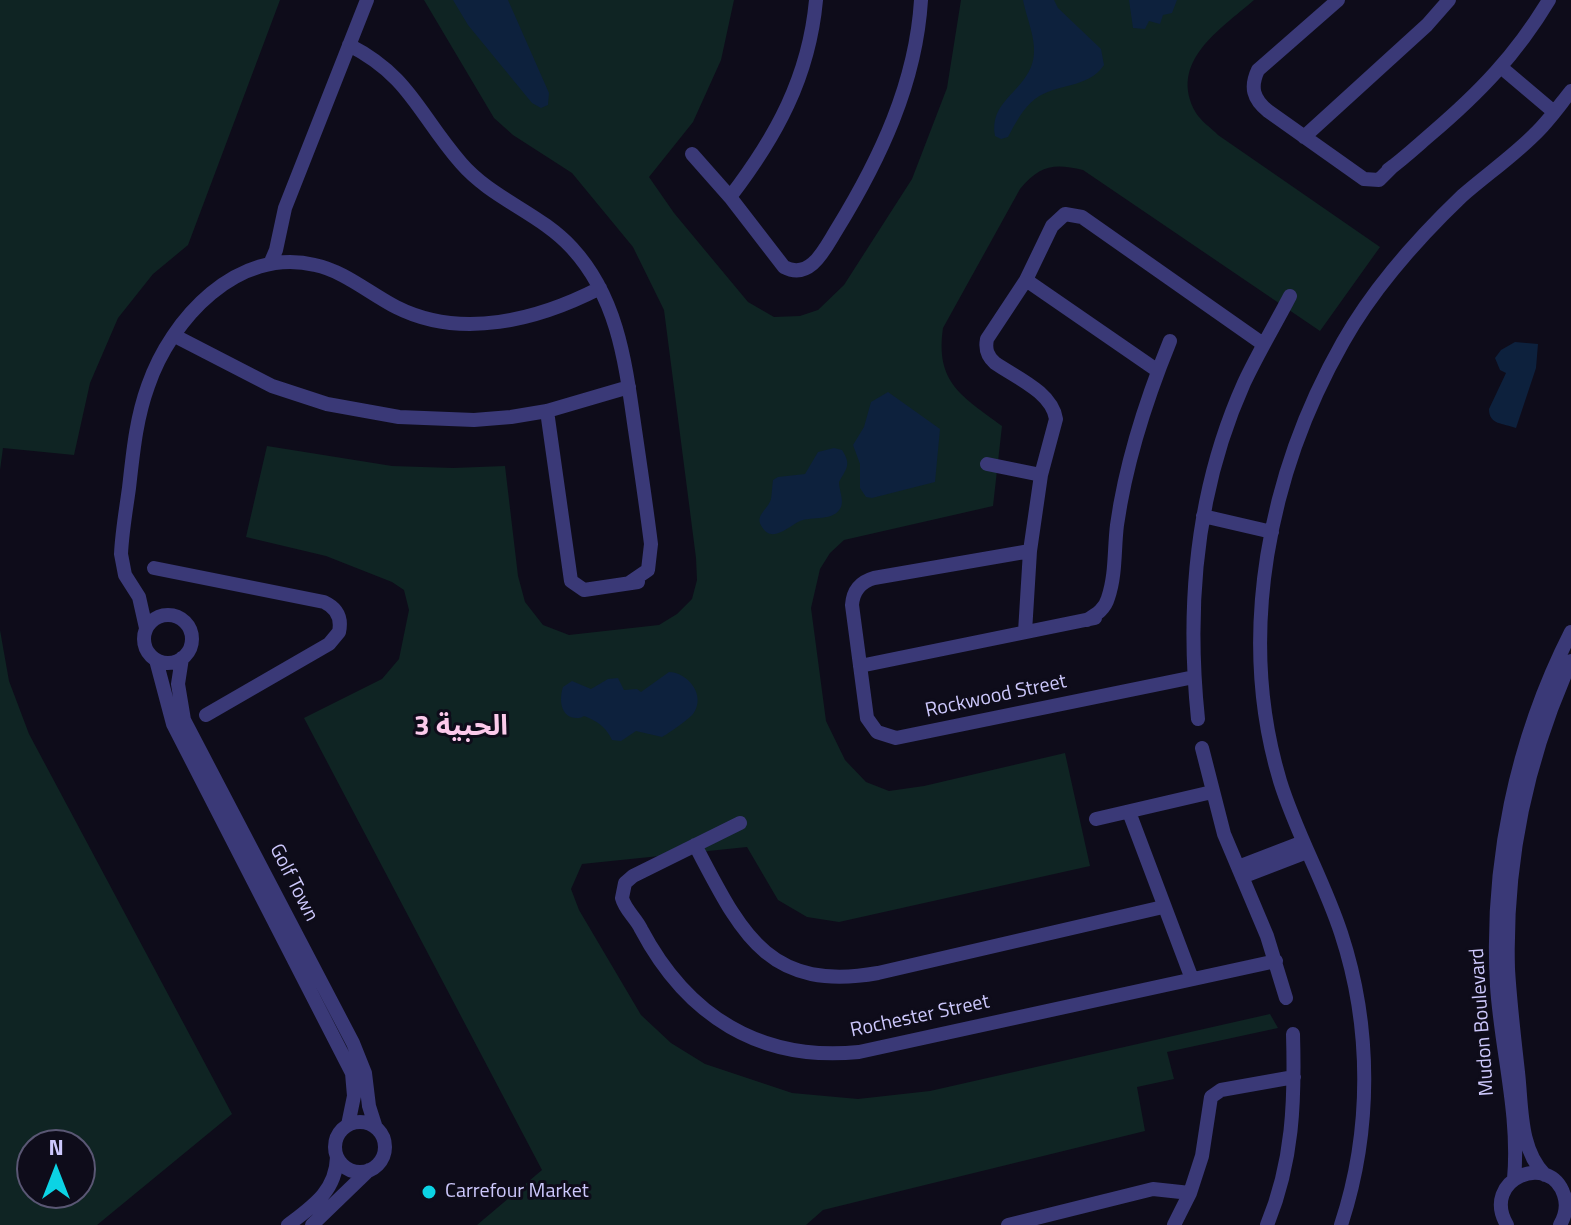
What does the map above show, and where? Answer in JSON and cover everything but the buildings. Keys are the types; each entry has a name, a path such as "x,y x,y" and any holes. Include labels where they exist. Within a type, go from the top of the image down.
{"street":[{"path":"270,264 285,208 367,0"},
{"path":"730,197 761,156 785,114 806,55 816,0"},
{"path":"692,154 775,256 795,264 808,262 821,254 859,195 891,126 913,53 921,0"},
{"path":"1338,0 1258,70 1253,81 1253,93 1259,103 1354,172 1375,175 1393,166 1471,100 1505,64 1549,0"},
{"path":"1304,137 1427,25 1449,0"},
{"path":"349,45 399,80 462,165 573,248 600,288 622,344 651,544 656,556 654,570 644,581 599,589 578,579 569,558 547,411"},
{"path":"1505,64 1557,108"},
{"path":"1341,1225 1362,1131 1364,1051 1352,971 1341,932 1280,779 1265,710 1261,632 1263,593 1273,527 1301,426 1326,372 1364,307 1410,248 1465,194 1536,134 1571,91"},
{"path":"1025,632 1030,551 1041,475 1054,426 1054,411 1047,399 990,358 986,346 1026,280 1055,221 1065,214 1076,215 1090,223 1263,344"},
{"path":"277,245 287,262"},
{"path":"139,597 181,619 191,634 188,651 182,658 165,663 150,655 144,642 146,628 139,597 125,575 121,554 137,426 149,382 194,309 219,286 237,275 270,264 315,265 410,314 454,324 476,324 535,315 600,288"},
{"path":"1026,280 1158,371"},
{"path":"1198,719 1193,598 1204,512 1228,424 1263,344 1290,296"},
{"path":"178,332 272,386 327,404 399,417 474,420 547,411 629,387"},
{"path":"860,666 1087,620 1108,611 1113,599 1111,583 1117,525 1128,468 1170,341"},
{"path":"987,464 1041,475"},
{"path":"1204,512 1273,527"},
{"name":"Rockwood Street","path":"1030,551 864,582 856,589 852,605 860,666 870,723 877,732 891,738 1194,677"},
{"path":"154,568 324,602 333,607 339,616 339,632 329,644 206,715"},
{"path":"146,628 152,620 162,615 172,615"},
{"name":"Mudon Boulevard","path":"1507,1225 1500,1207 1502,1197 1514,1179 1515,1152 1497,984 1500,879 1522,759 1545,692 1571,632"},
{"name":"Golf Town","path":"182,658 178,684 184,720 353,1043 365,1073 369,1106 376,1128"},
{"name":"Golf Town","path":"156,660 173,724 352,1073 354,1096 348,1125"},
{"name":"Mudon Boulevard","path":"1568,1200 1530,1154 1525,1138 1510,995 1509,916 1514,855 1525,796 1544,728 1571,661"},
{"path":"1202,748 1212,792 1276,961 1286,998"},
{"path":"1096,819 1212,792"},
{"path":"1129,812 1192,979"},
{"name":"Rochester Street","path":"740,823 629,879 622,893 623,902 663,967 691,998 738,1032 781,1048 812,1053 859,1052 1276,961"},
{"path":"695,845 746,935 784,964 830,978 878,973 1163,907"},
{"path":"1240,872 1305,847"},
{"path":"1267,1225 1287,1165 1294,1107 1293,1034"},
{"path":"1174,1225 1190,1193 1202,1156 1209,1103 1216,1093 1294,1077"},
{"path":"288,1225 329,1190 334,1180 336,1139 348,1125 362,1122 376,1128 382,1136 385,1150 379,1163 312,1225"},
{"path":"337,1157 350,1170 369,1170"},
{"path":"1514,1179 1524,1174 1545,1175"},
{"path":"1008,1225 1153,1189 1190,1193"},
{"path":"1560,1225 1568,1200"},
{"path":"1074,1210 1077,1225"}],"green space":[{"path":"0,0 280,0 188,245 153,274 118,318 90,383 74,455 3,448 0,470"},
{"path":"424,0 734,0 721,60 693,122 649,177 674,213 748,302 774,317 800,316 818,310 844,285 912,179 947,88 961,0 1254,0 1202,48 1188,78 1189,95 1198,116 1218,135 1380,247 1320,331 1083,170 1056,167 1041,171 1020,189 943,328 943,362 954,386 1002,426 993,506 844,540 830,553 820,569 811,608 826,721 845,760 866,782 889,791 924,786 1065,753 1090,866 839,922 807,917 778,900 747,847 582,864 571,889 579,910 641,1015 671,1043 705,1064 792,1093 858,1099 930,1091 1270,1014 1278,1028 1167,1052 1174,1079 1137,1087 1145,1131 823,1210 806,1225 477,1225 542,1170 304,718 382,679 399,659 409,610 404,590 392,582 326,556 246,537 267,446 392,466 505,466 518,576 525,602 543,625 569,635 659,625 677,614 692,599 697,580 664,310 633,247 572,173 513,135 494,118"},
{"path":"0,630 9,681 29,734 232,1114 97,1225 0,1225"}],"water":[{"path":"453,0 508,0 549,93 548,105 541,108 532,103 468,25"},
{"path":"1023,0 1054,0 1058,8 1101,49 1104,65 1081,82 1052,90 1035,99 1008,137 1001,139 995,136 997,115 1026,76 1033,59 1033,42"},
{"path":"1129,0 1177,0 1172,13 1163,15 1160,24 1149,21 1145,29 1133,28"},
{"path":"1515,342 1538,344 1536,368 1516,428 1494,421 1489,409 1506,373 1500,370 1495,358 1501,350"},
{"path":"888,392 940,429 935,482 866,497 860,488 860,464 853,445 864,427 871,402"},
{"path":"834,448 842,450 847,463 839,482 842,501 838,512 828,517 800,521 776,534 766,532 760,519 771,499 773,480 805,474 818,452"},
{"path":"669,672 688,680 698,699 693,714 662,737 636,731 621,741 612,740 597,722 585,716 571,717 562,707 563,687 572,681 591,689 608,679 618,678 624,690 637,689 641,692"}],"place":[{"name":"Carrefour Market","path":"429,1192"}],"district":[{"name":"الحبية 3","path":"461,728"}]}
